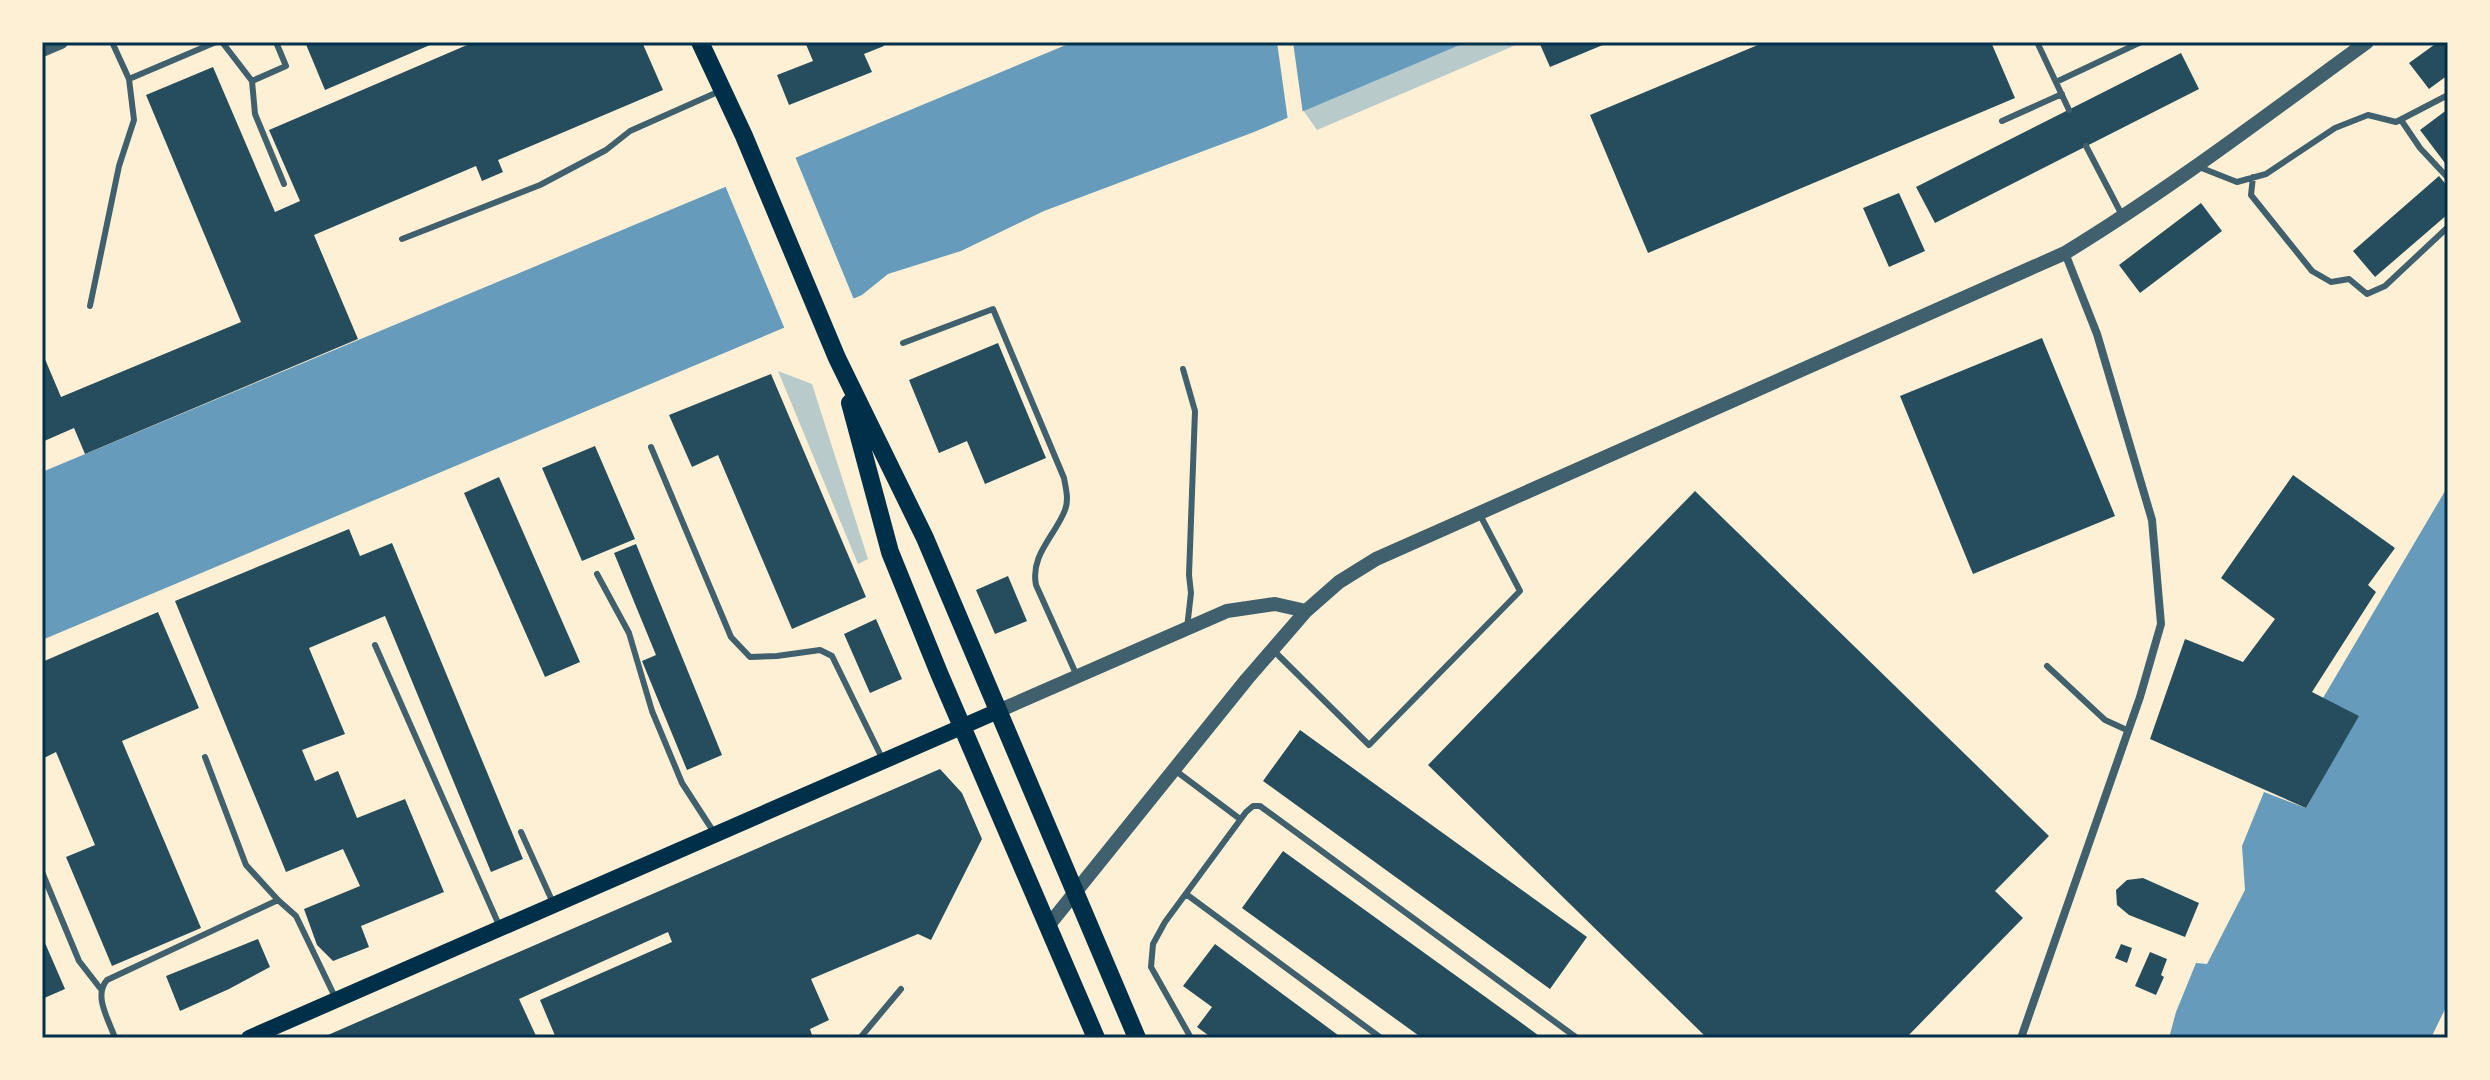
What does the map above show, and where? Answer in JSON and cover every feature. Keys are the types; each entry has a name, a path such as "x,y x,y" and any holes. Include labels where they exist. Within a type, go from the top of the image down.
{"main road":[{"path":"700,42 744,136 837,358 925,538 1137,1038"},
{"path":"837,358 890,552 1096,1038"},
{"path":"249,1038 998,711"}],"street":[{"path":"42,50 61,42"},
{"path":"1048,926 1273,650 1306,611 1339,582 1376,559 2065,253 2196,166 2367,42"},
{"path":"2021,1038 2129,731 2161,624 2152,520 2097,334 2065,253"},
{"path":"998,711 1227,611 1275,604 1306,611"}],"lane":[{"path":"90,306 119,166 134,120 129,79 112,42"},
{"path":"129,79 219,42 252,81 255,114 284,184"},
{"path":"252,81 286,66 276,42"},
{"path":"2037,42 2069,110"},
{"path":"2056,82 2141,42"},
{"path":"402,239 540,185 606,150 630,131 723,89"},
{"path":"2002,121 2062,94"},
{"path":"2196,166 2237,182 2266,174 2335,128 2368,115 2396,122 2448,95"},
{"path":"2401,120 2420,148 2448,178"},
{"path":"2086,146 2123,217"},
{"path":"2253,177 2251,195 2312,271 2331,282 2349,279 2367,294 2385,286 2448,227"},
{"path":"903,343 993,309 1064,478 1066,509 1036,563 1034,573 1036,585 1077,676"},
{"path":"1183,369 1195,411 1191,593 1187,628"},
{"path":"651,447 731,637 750,657 820,650 832,656 883,761"},
{"path":"1273,650 1369,745 1520,591 1479,513"},
{"path":"597,574 629,633 652,711 682,783 715,834"},
{"path":"375,645 500,929"},
{"path":"2047,666 2105,720 2129,731"},
{"path":"205,757 246,865 296,916 336,1000"},
{"path":"1174,770 1240,819"},
{"path":"1191,1038 1155,973 1151,957 1153,944 1240,819 1253,806 1260,806 1577,1038"},
{"path":"521,832 554,905"},
{"path":"42,872 79,961 100,988 115,1038"},
{"path":"1186,894 1381,1038"},
{"path":"100,988 107,980 278,900"},
{"path":"860,1038 901,989"}],"shaded area":[{"path":"1467,42 1523,42 1317,130 1303,110"},
{"path":"778,371 812,384 868,559 858,564"}],"water":[{"path":"1073,42 1467,42 1254,132 1044,211 961,251 888,274 862,295 42,640 42,472"},
{"path":"2448,486 2448,1003 2431,1038 2169,1038 2196,963 2207,964 2245,890 2242,846 2264,792 2306,808 2358,716 2323,698"}],"pier":[{"path":"1277,42 1293,42 1303,114 1288,121"},
{"path":"794,154 855,302 786,332 724,183"}],"building":[{"path":"305,42 437,42 325,90"},
{"path":"474,42 642,42 663,90 498,160 503,172 482,181 476,166 314,235 358,339 85,454 74,428 42,442 42,352 61,397 241,322 146,95 213,67 275,212 300,201 269,130"},
{"path":"805,42 882,42 884,46 864,54 872,72 789,105 777,75 813,61"},
{"path":"1539,42 1610,42 1550,67"},
{"path":"1765,42 1991,42 2015,98 1648,253 1590,115"},
{"path":"2438,42 2448,42 2448,75 2429,89 2409,63"},
{"path":"2181,53 2199,89 1935,223 1916,187"},
{"path":"2448,109 2448,167 2420,130"},
{"path":"2439,176 2448,187 2448,214 2375,277 2353,251"},
{"path":"1899,193 1925,251 1889,267 1863,208"},
{"path":"2201,203 2222,231 2140,293 2119,265"},
{"path":"2042,338 2115,516 1973,574 1900,396"},
{"path":"998,343 1046,458 985,484 967,441 939,453 909,380"},
{"path":"771,374 866,597 792,629 718,455 692,467 669,415"},
{"path":"595,446 635,539 582,561 542,468"},
{"path":"2293,475 2395,548 2368,585 2376,592 2312,692 2359,716 2306,808 2150,739 2185,639 2243,662 2275,619 2221,578"},
{"path":"499,477 580,662 545,677 464,493"},
{"path":"1695,491 2049,836 1995,891 2023,918 1906,1038 1707,1038 1428,765"},
{"path":"349,529 360,556 392,543 523,859 491,872 385,616 309,648 345,734 302,750 315,781 338,771 357,818 405,799 444,892 361,926 369,947 333,961 317,945 304,909 360,886 343,849 286,872 175,601"},
{"path":"636,544 722,755 687,770 642,661 656,655 614,553"},
{"path":"1008,576 1027,621 995,634 976,590"},
{"path":"158,612 199,708 122,741 201,928 112,966 66,857 95,845 56,752 42,759 42,662"},
{"path":"876,619 902,679 870,693 844,634"},
{"path":"1300,730 1587,937 1550,989 1263,781"},
{"path":"940,769 962,793 982,839 931,940 918,934 811,979 829,1020 810,1029 813,1038 556,1038 540,1000 672,942 668,932 519,999 537,1038 321,1038"},
{"path":"1283,851 1542,1038 1422,1038 1242,908"},
{"path":"2143,878 2199,903 2185,937 2129,915 2117,905 2116,890 2127,880"},
{"path":"42,936 65,989 42,999"},
{"path":"258,939 270,967 180,1011 166,976"},
{"path":"1215,944 1342,1038 1212,1038 1197,1027 1212,1007 1183,986"},
{"path":"2121,944 2132,948 2127,963 2115,958"},
{"path":"2150,952 2167,959 2156,995 2135,986"}]}
